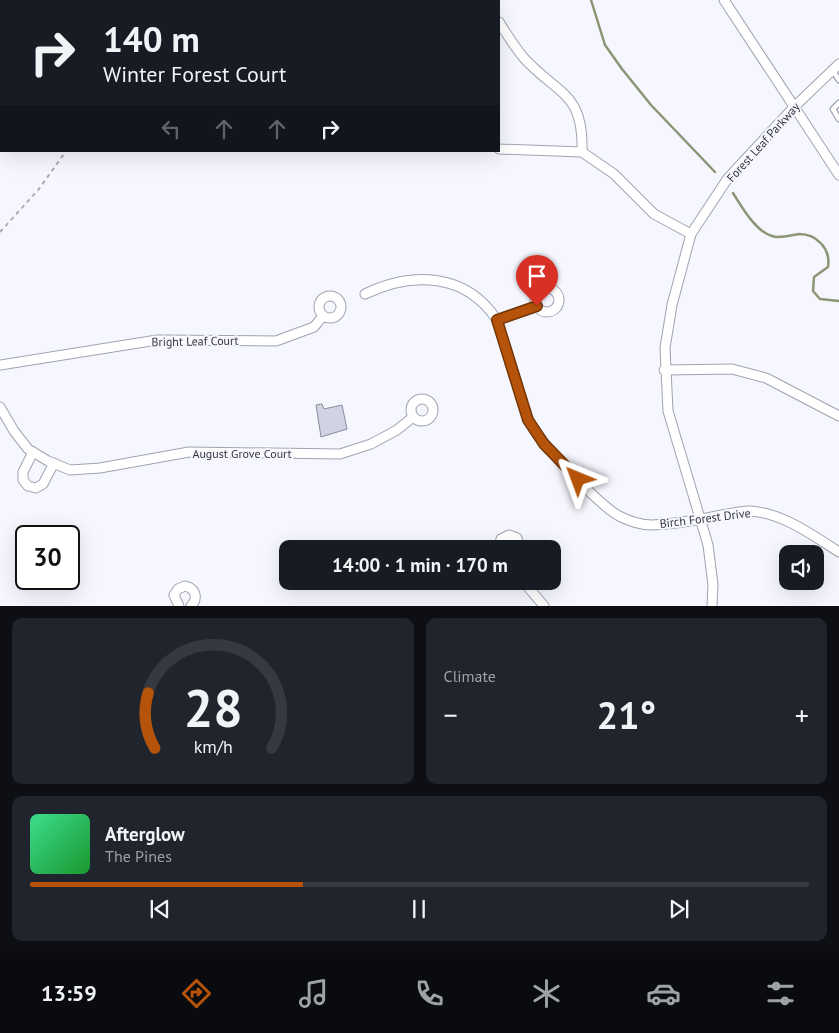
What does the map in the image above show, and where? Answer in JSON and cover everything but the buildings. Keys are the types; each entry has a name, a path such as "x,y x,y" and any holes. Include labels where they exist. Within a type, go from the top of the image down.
{"street":[{"path":"724,0 839,175"},
{"path":"500,23 523,56 573,101 582,125 582,152"},
{"name":"Forest Leaf Parkway","path":"712,606 712,572 702,519 668,411 664,370 665,348 672,305 691,234 728,178 794,107 836,67"},
{"path":"500,149 582,152 614,174 654,214 691,234"},
{"name":"Birch Forest Drive","path":"365,294 396,282 412,280 443,282 471,292 488,307 497,320 528,420 535,433 590,490 618,515 640,524 651,525 742,512 763,513 792,524 839,552"},
{"path":"497,320 537,306"},
{"name":"Bright Leaf Court","path":"0,365 157,340 276,341 314,328 323,316"},
{"path":"664,370 732,369 766,378 839,416"},
{"name":"August Grove Court","path":"0,407 14,431 33,452 54,464 70,470 100,468 189,452 340,454 371,444 397,430 413,417"},
{"path":"33,452 23,472 23,480 28,486 36,488 43,484 54,464"},
{"path":"501,540 509,535 518,540"},
{"path":"179,605 174,595 178,589 185,586 192,588 195,594 195,600 191,606"},
{"path":"531,590 544,606"}],"lane":[{"path":"836,67 839,80"},
{"path":"839,103 833,109 839,119"}],"path":[{"path":"0,232 39,189 65,152"}],"waterway":[{"path":"591,0 605,45 622,69 651,105 715,172"},
{"path":"733,193 750,218 766,233 778,237 806,235 821,244 827,254 828,267 814,277 813,291 820,299 839,301"}],"route":[{"path":"537,306 497,320 528,420 544,444 578,479"}]}
